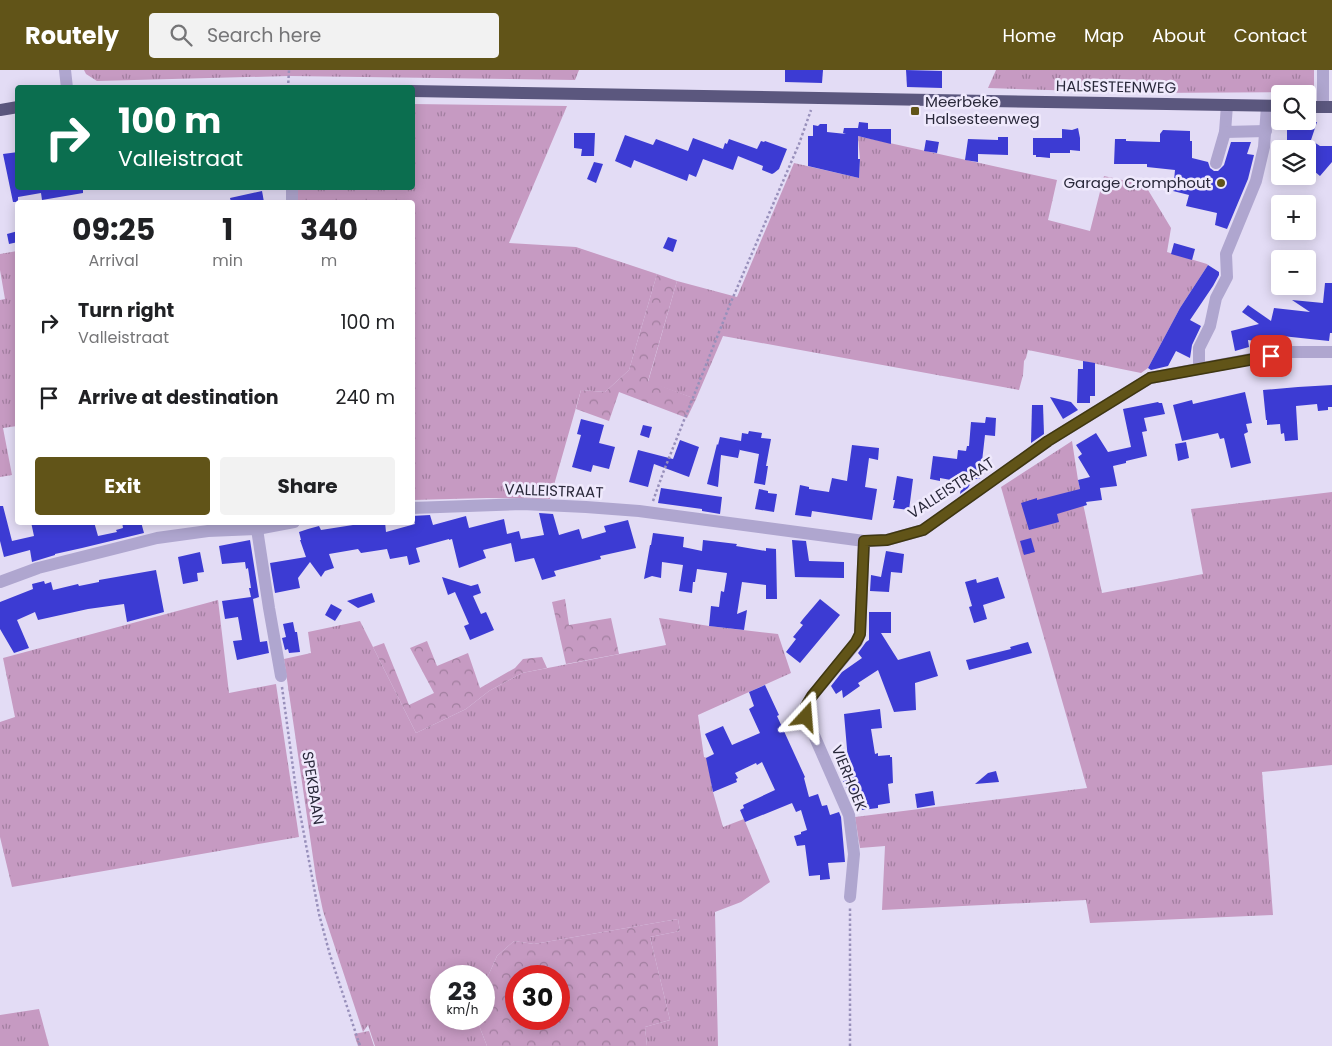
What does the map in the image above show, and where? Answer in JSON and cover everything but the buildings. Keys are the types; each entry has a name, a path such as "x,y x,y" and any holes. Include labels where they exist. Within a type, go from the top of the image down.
{"main road":[{"name":"HALSESTEENWEG","path":"415,91 1271,106"},
{"path":"0,110 15,108"}],"street":[{"path":"65,70 68,85"},
{"path":"1322,70 1328,107"},
{"path":"1216,163 1224,132 1226,105"},
{"path":"1199,369 1198,348 1210,326 1216,298 1227,277 1226,254 1256,181 1271,115"},
{"path":"1224,132 1266,131"},
{"name":"VALLEISTRAAT","path":"415,508 522,504 586,507 649,512 864,541 887,540 923,530 1048,441 1150,378 1289,352 1332,352"},
{"path":"0,582 38,568 157,538 208,531 257,529 278,525"},
{"path":"257,529 281,676"},
{"name":"VIERHOEK","path":"850,897 854,854 849,815 806,717 806,706 856,642 860,634 864,541"}],"path":[{"path":"288,85 289,70"},
{"path":"649,512 727,310 816,98"},
{"name":"SPEKBAAN","path":"281,676 297,797 319,914 330,955 360,1046"},
{"path":"850,897 850,1046"}],"green space":[{"path":"84,70 579,70 575,80 289,76 97,81 86,74"},
{"path":"996,70 1314,70 1314,85 1271,85 1271,92 1144,93 988,88"},
{"path":"415,104 567,106 509,243 576,247 657,274 629,370 605,392 581,390 550,499 415,500 415,200 298,200 297,190 415,190"},
{"path":"858,136 1057,180 1048,220 1090,231 1104,176 1145,185 1171,228 1167,252 1208,265 1180,308 1148,368 1141,373 1028,350 1019,390 723,336 696,399 648,382 677,281 737,297 794,163 859,178"},
{"path":"15,251 15,426 3,428 12,475 0,477 0,300 5,299 0,270 0,254"},
{"path":"657,274 677,281 648,381 696,399 687,418 619,392 609,421 576,409 581,390 605,392 629,370"},
{"path":"1072,441 1078,480 1102,593 1203,574 1191,509 1332,492 1332,765 1262,772 1273,915 1090,923 1086,900 882,910 885,846 860,848 855,817 1087,788 1001,487"},
{"path":"565,599 569,625 611,618 619,654 566,664 552,602"},
{"path":"218,600 229,693 276,684 299,837 12,887 0,837 0,722 15,717 3,658"},
{"path":"659,618 778,634 791,673 698,715 704,757 707,758 713,792 723,827 744,819 770,882 741,902 715,912 718,1046 647,1046 645,1027 670,1020 650,937 680,931 678,919 534,944 514,941 497,956 493,965 430,965 430,1030 481,1030 487,1046 375,1046 368,1025 363,1032 323,911 316,878 284,659 311,653 308,632 360,621 416,733 466,709 489,691 522,673 666,645"},
{"path":"427,641 437,666 468,653 480,688 515,668 523,659 542,657 547,668 522,673 489,691 466,709 416,733 373,647 384,643 409,705 434,693 410,648"},
{"path":"678,919 680,931 650,937 670,1020 645,1027 647,1046 487,1046 481,1030 495,1030 495,965 493,965 497,956 514,941 534,944"},
{"path":"39,1009 49,1046 0,1046 0,1015"},
{"path":"369,1031 374,1046 358,1046 354,1034"}],"place":[{"name":"Meerbeke Halsesteenweg","path":"915,111"},
{"name":"Garage Cromphout","path":"1221,183"}],"route":[{"path":"806,717 806,706 812,696 856,642 860,634 864,541 887,540 923,530 1048,441 1150,378 1271,356"}]}
